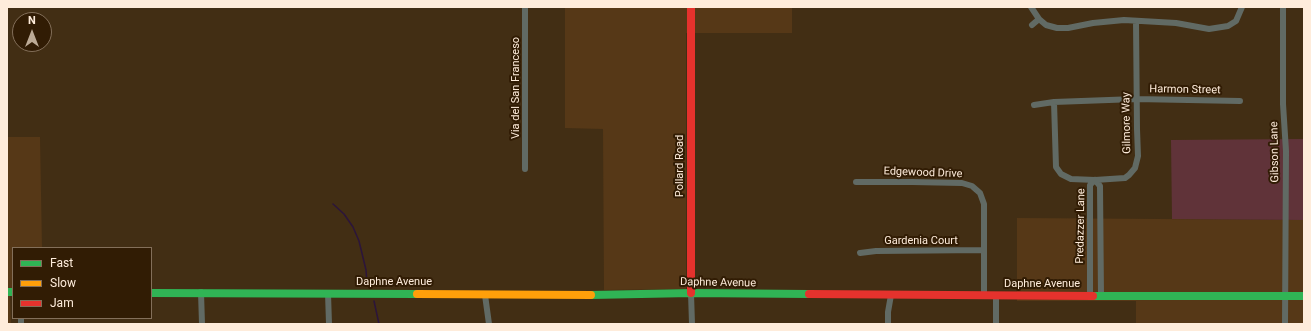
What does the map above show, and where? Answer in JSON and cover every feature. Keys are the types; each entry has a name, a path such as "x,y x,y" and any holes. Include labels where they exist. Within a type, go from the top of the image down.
{"street":[{"name":"Via del San Franceso","path":"525,7 525,169"},
{"name":"Pollard Road","path":"691,7 692,324"},
{"path":"1031,7 1039,19 1046,25 1057,28 1068,28 1093,23 1124,20 1176,23 1208,29 1228,26 1236,21 1242,7"},
{"name":"Gibson Lane","path":"1283,7 1283,104 1286,151 1285,324"},
{"path":"1032,25 1039,19"},
{"name":"Gilmore Way","path":"1054,102 1056,167 1061,174 1071,179 1095,180 1124,178 1135,168 1138,156 1136,21"},
{"name":"Harmon Street","path":"1034,105 1054,102 1136,99 1240,101"},
{"name":"Predazzer Lane","path":"1090,296 1090,185 1095,180 1100,186 1101,296"},
{"name":"Edgewood Drive","path":"856,182 962,183 972,186 980,193 984,204 984,295"},
{"path":"1090,248 1100,248"},
{"name":"Gardenia Court","path":"860,254 876,251 984,250"},
{"name":"Daphne Avenue","path":"152,293 201,292 485,295 616,295 691,293 1304,296"},
{"path":"201,292 202,324"},
{"path":"328,293 329,324"},
{"path":"485,295 489,324"},
{"path":"888,324 888,312 891,295"},
{"path":"891,295 892,324"},
{"path":"996,295 996,324"}],"shaded area":[{"path":"565,7 792,7 792,33 686,33 686,289 604,290 603,129 565,128"},
{"path":"7,137 40,137 42,247 12,247 12,296 10,296 11,324 7,324"},
{"path":"1304,139 1304,220 1172,219 1171,140"},
{"path":"1017,218 1304,220 1304,324 1136,324 1136,301 1017,301"}],"waterway":[{"path":"333,204 344,214 353,227 359,241 366,270 367,284"},
{"path":"374,301 379,324"}],"traffic: fast":[{"path":"7,292 12,292"},
{"path":"152,293 417,294"},
{"path":"591,295 691,293 809,294"},
{"path":"1093,296 1304,296"}],"traffic: slow":[{"path":"417,294 591,295"}],"traffic: jam":[{"path":"691,7 691,293"},
{"path":"809,294 1093,296"}]}
